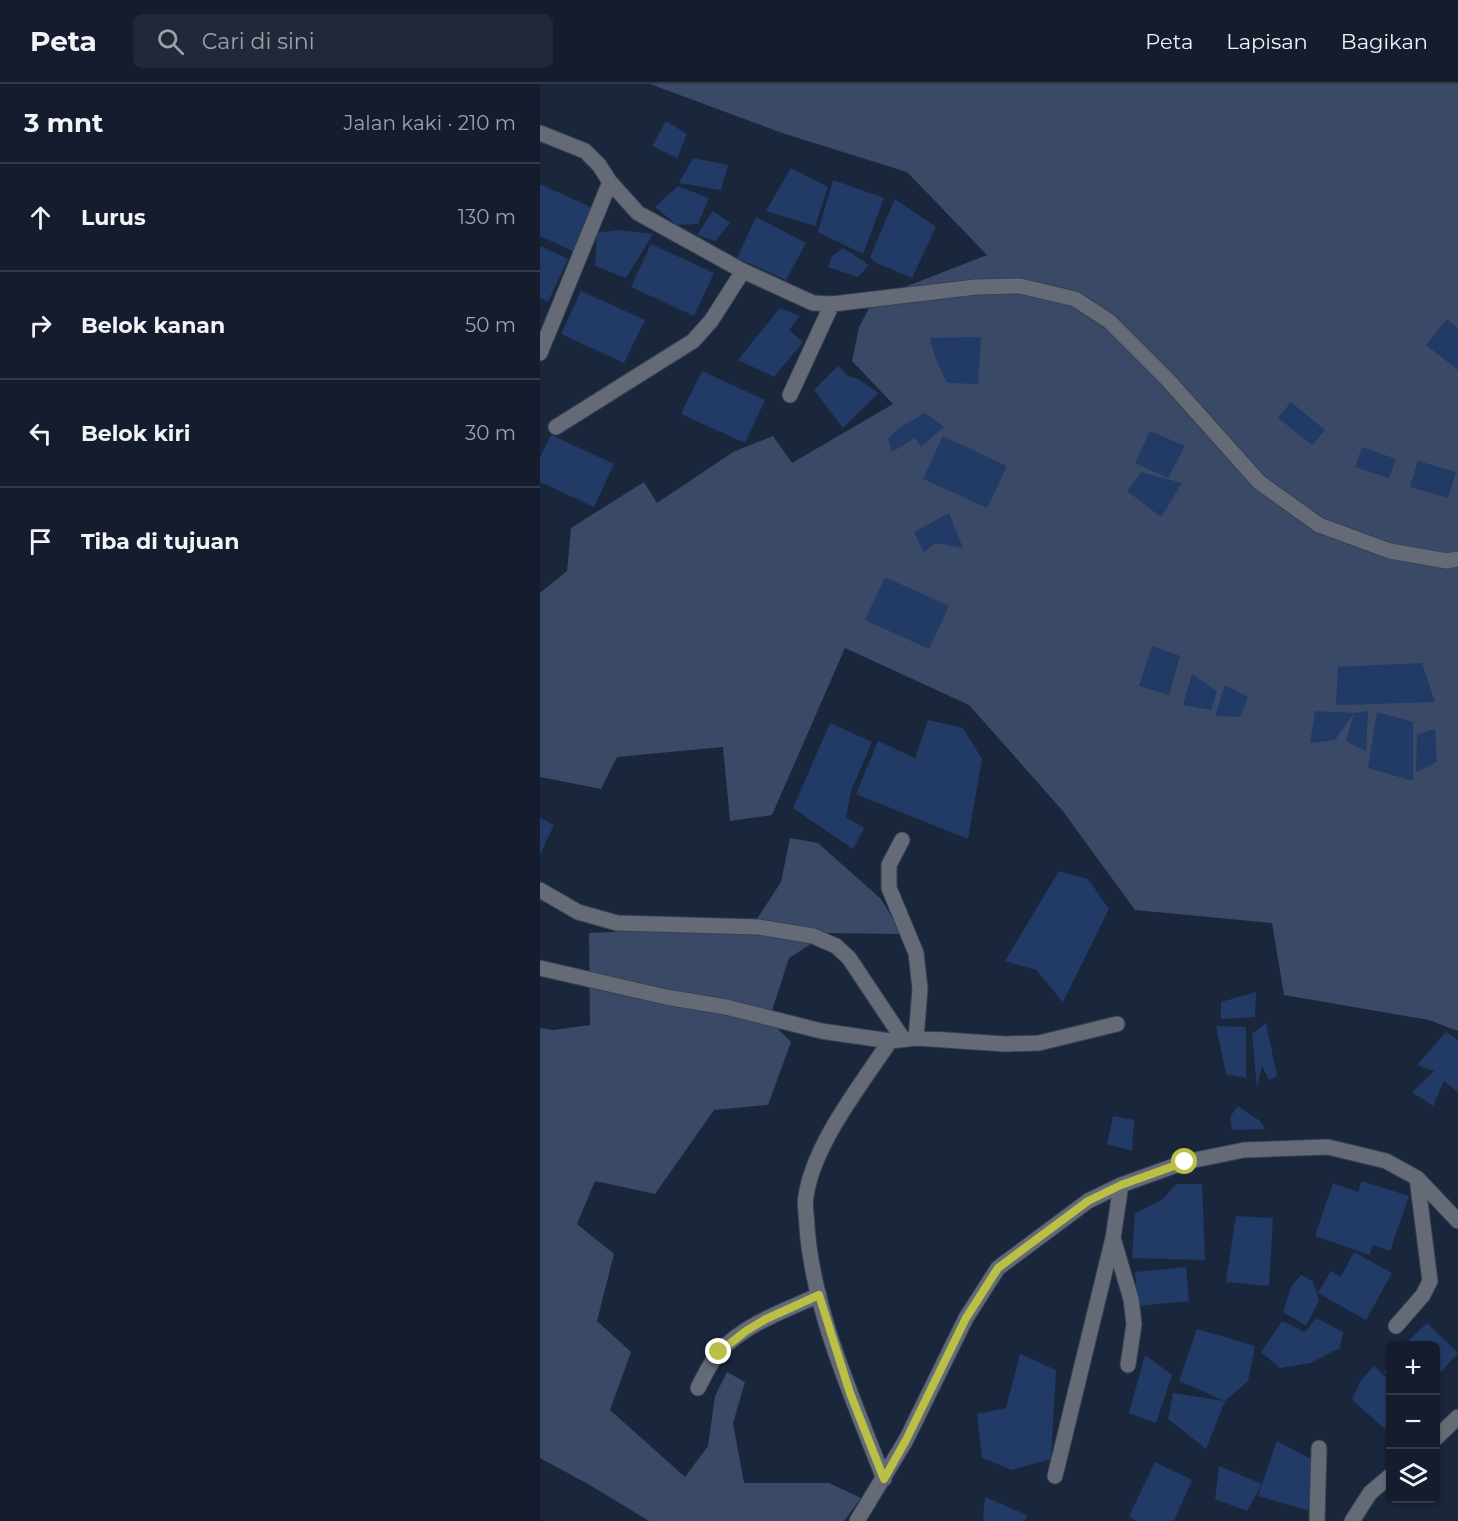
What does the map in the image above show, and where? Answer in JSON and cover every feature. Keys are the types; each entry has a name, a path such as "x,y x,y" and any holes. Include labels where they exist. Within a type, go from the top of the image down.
{"street":[{"path":"540,133 585,152 599,165 610,182 638,213 743,271 813,303 832,304 976,287 1020,286 1075,299 1109,321 1168,380 1259,482 1319,525 1390,551 1448,561 1458,559"},
{"path":"540,353 610,182"},
{"path":"556,427 693,341 711,321 743,271"},
{"path":"790,395 832,304"},
{"path":"884,1479 850,1393 819,1295 808,1235 806,1197 811,1177 834,1125 903,1039 920,989 916,953 889,888 889,866 902,840"},
{"path":"540,890 578,912 617,923 758,927 821,939 836,946 849,958 903,1039"},
{"path":"540,968 666,997 726,1007 821,1031 903,1039 1005,1044 1038,1043 1117,1024"},
{"path":"858,1521 906,1440 966,1318 998,1268 1088,1201 1121,1185 1185,1162 1244,1150 1328,1147 1386,1161 1417,1178 1458,1221"},
{"path":"1396,1326 1422,1295 1430,1281 1417,1178"},
{"path":"1054,1476 1113,1238 1121,1185"},
{"path":"1113,1238 1131,1299 1134,1324 1128,1365"},
{"path":"698,1388 719,1352 746,1331 766,1319 819,1295"},
{"path":"1440,1434 1458,1417"},
{"path":"1317,1521 1318,1448"},
{"path":"1352,1521 1370,1493 1386,1479"}],"shaded area":[{"path":"650,84 1458,84 1458,1031 1429,1020 1284,995 1272,923 1135,910 1062,810 969,705 845,648 772,815 730,821 723,747 617,757 601,789 540,777 540,593 567,571 571,528 644,482 657,503 733,452 773,436 792,463 893,404 852,361 859,327 874,299 987,255 907,172 782,133"},
{"path":"790,838 818,843 881,899 902,934 828,933 789,958 769,1020 791,1042 768,1105 714,1110 655,1194 595,1181 577,1224 614,1254 597,1321 631,1352 610,1410 685,1477 708,1446 715,1396 727,1372 745,1382 733,1423 744,1483 829,1483 861,1498 844,1521 649,1521 540,1458 540,1028 553,1030 590,1025 589,933 753,925 781,882"}],"building":[{"path":"666,121 687,134 677,158 652,146"},
{"path":"693,158 728,165 721,190 679,183"},
{"path":"791,168 828,187 815,226 766,211"},
{"path":"833,180 884,198 863,254 818,232"},
{"path":"540,184 595,209 575,252 540,236"},
{"path":"678,186 709,198 698,224 677,225 655,207"},
{"path":"895,199 936,227 912,278 874,262 870,257"},
{"path":"713,211 730,223 715,241 697,235"},
{"path":"756,217 806,243 786,280 737,258"},
{"path":"619,230 653,234 626,278 595,266 597,233"},
{"path":"651,244 714,273 694,316 631,287"},
{"path":"540,246 568,259 548,302 540,298"},
{"path":"843,248 869,265 858,277 828,267 832,256"},
{"path":"581,291 645,320 624,363 561,334"},
{"path":"780,308 800,316 789,330 803,342 774,377 738,360"},
{"path":"1447,319 1458,328 1458,370 1426,345"},
{"path":"981,337 978,384 947,383 936,360 930,338"},
{"path":"838,366 848,376 858,379 879,393 843,428 814,390"},
{"path":"702,371 765,400 745,443 681,414"},
{"path":"1291,402 1325,430 1312,445 1278,418"},
{"path":"925,413 944,427 921,447 915,438 892,452 888,438 902,426"},
{"path":"1150,431 1185,446 1168,478 1135,463"},
{"path":"551,435 614,464 594,507 540,482 540,457"},
{"path":"943,436 1007,466 987,508 923,479"},
{"path":"1362,447 1396,459 1389,478 1355,467"},
{"path":"1418,461 1456,472 1448,498 1410,487"},
{"path":"1141,472 1182,483 1161,517 1127,491"},
{"path":"949,513 963,548 936,543 924,552 914,532"},
{"path":"885,577 949,606 929,649 865,620"},
{"path":"1152,646 1180,656 1169,695 1139,686"},
{"path":"1422,663 1435,702 1336,705 1338,667"},
{"path":"1192,674 1217,691 1211,710 1183,705"},
{"path":"1225,685 1248,697 1240,717 1215,716"},
{"path":"1315,711 1354,713 1335,740 1310,743"},
{"path":"1368,711 1366,751 1346,741 1354,713"},
{"path":"1377,712 1413,722 1413,781 1368,768"},
{"path":"928,720 963,728 982,759 968,839 856,794 878,741 915,758"},
{"path":"830,723 872,742 851,791 846,817 864,828 853,849 793,808"},
{"path":"1435,729 1437,762 1416,772 1417,734"},
{"path":"540,818 554,825 540,854"},
{"path":"1059,871 1088,879 1109,909 1063,1002 1036,970 1005,961"},
{"path":"1256,992 1255,1017 1221,1019 1221,1002"},
{"path":"1266,1023 1277,1076 1269,1080 1262,1066 1257,1088 1252,1034"},
{"path":"1216,1026 1246,1027 1246,1078 1226,1074"},
{"path":"1446,1032 1458,1040 1458,1092 1444,1081 1433,1106 1412,1092 1434,1071 1417,1065"},
{"path":"1238,1106 1260,1121 1265,1129 1232,1130 1230,1117"},
{"path":"1113,1116 1134,1120 1132,1151 1107,1144"},
{"path":"1362,1181 1409,1196 1390,1251 1373,1245 1370,1255 1315,1236 1333,1183 1358,1192"},
{"path":"1176,1184 1202,1184 1205,1260 1132,1258 1135,1213 1162,1200"},
{"path":"1236,1216 1273,1218 1269,1286 1226,1282"},
{"path":"1354,1252 1392,1273 1366,1320 1318,1293 1331,1271 1341,1277"},
{"path":"1186,1267 1189,1301 1138,1306 1135,1272"},
{"path":"1301,1275 1313,1281 1319,1301 1306,1326 1283,1312 1291,1287"},
{"path":"1316,1318 1343,1332 1340,1348 1310,1363 1280,1368 1261,1352 1282,1321 1305,1332"},
{"path":"1427,1323 1458,1353 1440,1373 1440,1341 1408,1341"},
{"path":"1197,1329 1255,1346 1248,1381 1225,1401 1179,1381"},
{"path":"1020,1354 1056,1370 1051,1459 1012,1470 982,1458 977,1414 1006,1408"},
{"path":"1145,1355 1172,1375 1156,1423 1129,1413"},
{"path":"1374,1366 1386,1377 1385,1429 1352,1400 1361,1380"},
{"path":"1173,1393 1225,1401 1206,1449 1168,1419"},
{"path":"1277,1441 1311,1459 1310,1511 1258,1496"},
{"path":"1155,1462 1192,1480 1174,1521 1136,1521 1129,1516"},
{"path":"1219,1466 1262,1484 1247,1511 1215,1499"},
{"path":"985,1497 1027,1515 1025,1521 983,1521"}],"route":[{"path":"719,1352 766,1319 819,1295 850,1393 884,1479 906,1440 966,1318 998,1268 1088,1201 1121,1185 1185,1162"}]}
